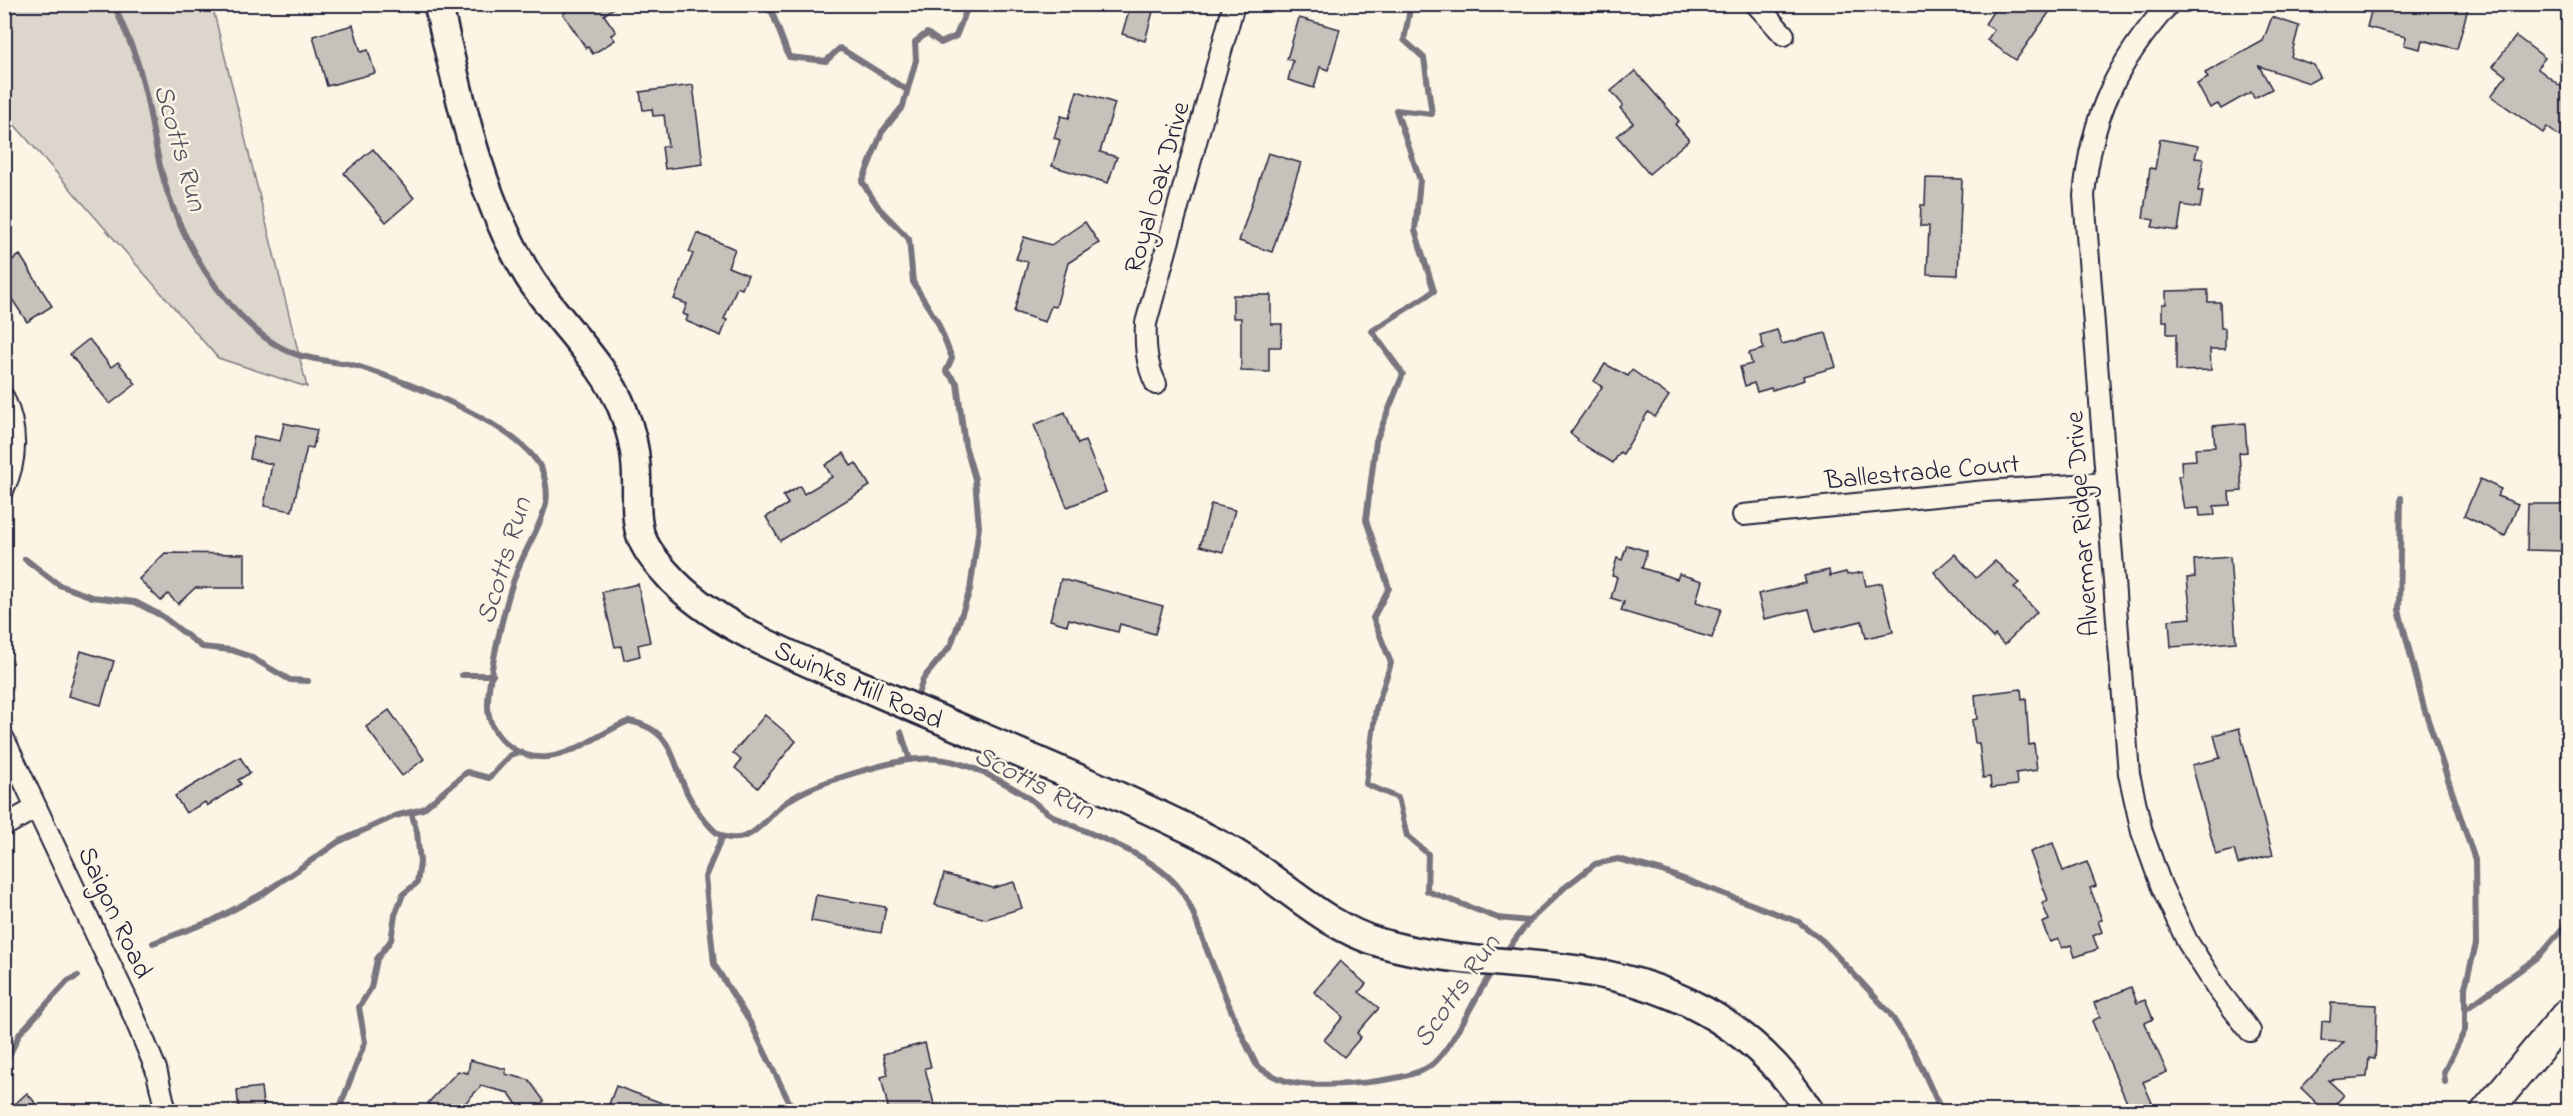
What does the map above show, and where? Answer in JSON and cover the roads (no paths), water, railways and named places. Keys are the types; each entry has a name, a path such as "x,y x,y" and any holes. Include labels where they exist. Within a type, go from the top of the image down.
{"main road":[{"path":"2486,1112 2568,1013"}],"street":[{"name":"Swinks Mill Road","path":"438,4 472,148 506,236 530,278 607,380 622,405 632,435 636,465 637,521 642,539 650,554 669,578 694,600 785,652 1127,801 1223,846 1347,931 1416,952 1559,967 1628,979 1688,1002 1749,1039 1776,1064 1796,1089 1810,1112"},
{"name":"Royal Oak Drive","path":"1156,384 1150,371 1145,347 1146,322 1234,4"},
{"path":"1756,4 1784,35"},
{"name":"Alvermar Ridge Drive","path":"2169,4 2145,31 2121,66 2106,100 2087,164 2084,196 2105,483 2129,774 2142,832 2161,885 2187,941 2219,991 2250,1031"},
{"path":"4,398 10,411 15,435 14,459 4,488"},
{"name":"Ballestrade Court","path":"1743,515 1986,491 2105,483"},
{"name":"Saigon Road","path":"4,739 127,1000 153,1061 166,1112"},
{"path":"4,826 36,808"}],"waterway":[{"name":"Scotts Run","path":"114,4 141,75 161,170 174,211 193,251 230,304 259,333 292,353 360,367 432,394 487,421 530,453 542,470 547,495 544,512 519,565 512,587 501,624 489,687 488,704 492,725 503,741 511,747 529,756 548,757 569,752 629,721 641,724 651,729 665,742 687,793 710,827 730,838 752,833 790,800 821,784 844,776 894,762 925,758 945,760 974,768 1020,792 1053,816 1142,858 1173,881 1191,907 1230,1006 1257,1066 1265,1072 1294,1083 1325,1085 1367,1082 1423,1070 1434,1063 1450,1044 1493,970"},
{"path":"758,4 772,12 789,57 826,61 840,48 907,90"},
{"path":"918,694 923,679 951,645 970,590 979,527 975,479 965,445 957,383 946,371 952,358 938,323 913,282 909,239 879,208 862,182 882,132 903,106 916,60 915,42 927,33 941,43 956,36 969,4"},
{"path":"1411,4 1404,40 1424,58 1432,114 1396,110 1420,180 1415,230 1434,291 1372,331 1403,374 1376,441 1366,520 1389,588 1373,618 1391,663 1376,709 1366,784 1398,798 1407,836 1428,854 1427,891 1498,918 1529,921"},
{"path":"2401,498 2399,610 2424,708 2475,860 2476,944 2465,987 2465,1030 2444,1072 2445,1082"},
{"path":"25,559 59,585 92,597 135,602 162,616 202,647 231,650 249,656 290,680 308,681"},
{"path":"462,675 493,675"},
{"path":"901,732 910,760"},
{"path":"153,943 214,920 264,893 338,842 395,816 423,809 467,772 489,778 510,755 520,752"},
{"path":"338,1112 365,1042 359,1007 371,988 377,959 391,940 395,915 403,894 417,883 420,862 417,832 411,812"},
{"path":"722,837 705,877 714,964 751,1024 794,1112"},
{"name":"Scotts Run","path":"1504,954 1529,921 1564,888 1595,864 1618,859 1662,871 1799,922 1823,941 1889,1012 1915,1053 1942,1112"},
{"path":"2466,1009 2538,957 2568,922"},
{"path":"4,1066 20,1033 68,981 78,976"}]}
